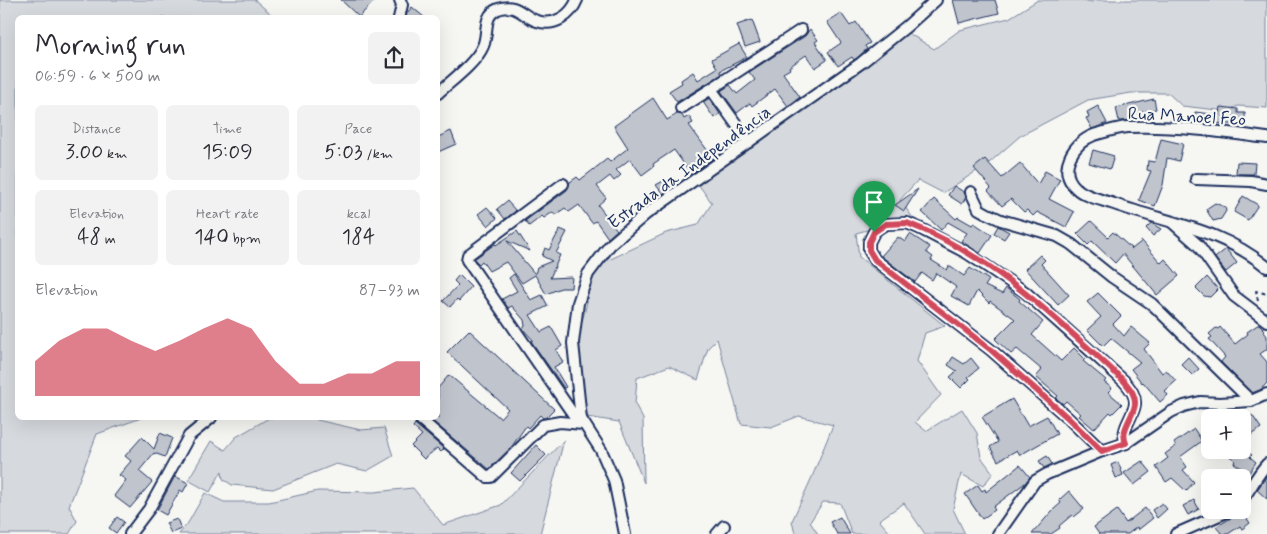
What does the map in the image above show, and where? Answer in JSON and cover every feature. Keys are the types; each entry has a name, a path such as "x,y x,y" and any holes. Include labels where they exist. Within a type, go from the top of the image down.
{"street":[{"path":"400,0 402,5 400,15"},
{"path":"440,91 478,56 484,46 488,20 497,9 511,7 520,10 536,21 552,22 568,15 573,10 577,0"},
{"name":"Estrada da Independência","path":"625,534 614,480 601,450 582,422 573,343 578,303 588,274 610,245 646,214 861,63 936,0"},
{"path":"681,108 801,30"},
{"path":"711,89 749,142"},
{"name":"Rua Manoel Feo","path":"1267,138 1175,129 1126,127 1093,135 1082,142 1074,148 1069,157 1068,168 1070,179 1076,188 1124,208 1186,225 1220,237 1267,267"},
{"path":"1196,179 1267,184"},
{"path":"563,184 468,255 467,260 575,416 582,422"},
{"path":"972,192 979,209 1002,220 1057,236 1071,244 1112,277 1152,304 1251,401"},
{"path":"1170,221 1198,245 1234,296 1263,319"},
{"path":"1102,451 1068,418 991,350 875,260 869,250 874,232 886,224 907,223 941,238 967,253 1024,292 1124,381 1134,395 1135,404 1123,433 1126,443"},
{"path":"998,534 1035,481 1047,474 1126,443 1184,406 1200,402 1251,401 1267,394"},
{"path":"130,534 149,509 189,436 208,420"},
{"path":"421,420 487,477 491,477 543,425 560,422 582,422"},
{"path":"1251,489 1267,464"},
{"path":"1176,534 1210,519"}],"path":[{"path":"1263,319 1256,291 1267,294"}],"shaded area":[{"path":"0,0 255,0 272,15 15,15 15,420 136,420 97,434 69,506 77,521 69,534 0,534"},
{"path":"1038,0 1082,0 1092,2 1093,0 1267,0 1267,108 1238,106 1226,111 1182,106 1168,93 1131,93 1088,100 1020,136 989,163 943,193 918,180 900,200 913,218 856,233 859,257 945,326 925,333 917,361 941,395 915,422 926,431 962,409 977,433 981,457 993,473 983,486 961,474 953,509 965,534 925,534 904,503 879,520 891,534 852,534 840,503 823,502 810,522 818,534 795,534 792,521 833,425 799,416 771,427 741,424 717,339 708,348 698,380 669,366 637,378 635,404 643,419 644,483 619,422 587,417 576,339 588,297 585,295 600,264 666,233 698,225 712,203 695,180 905,31 934,49 960,30 1009,18"},
{"path":"266,420 317,420 361,430 384,428 393,456 367,471 336,464 273,489 232,485 223,479 222,471 210,492 188,480 211,441 225,450 236,437"},
{"path":"564,440 540,534 179,534 188,523 205,493 224,502 269,502 318,491 374,492 413,488 443,525 501,505"}],"building":[{"path":"341,0 375,0 361,15 357,15"},
{"path":"953,0 995,0 999,13 959,23"},
{"path":"412,7 421,15 407,15"},
{"path":"841,13 850,26 856,22 870,43 865,46 867,49 857,58 854,60 852,57 838,66 828,52 841,43 827,22"},
{"path":"752,20 760,42 745,47 737,25"},
{"path":"810,29 818,40 815,42 827,60 815,68 806,55 783,73 800,97 788,106 775,89 752,106 750,103 737,113 721,91 730,85 737,94 755,80 749,72 805,36"},
{"path":"739,44 747,57 720,71 722,74 677,102 669,91 682,83 681,80 693,72 698,80 717,68 712,59"},
{"path":"653,98 667,120 677,114 682,115 684,119 689,116 693,123 689,125 713,158 691,174 674,150 653,164 654,166 642,175 630,159 616,170 621,175 614,181 610,176 597,186 606,198 598,205 617,230 608,238 596,221 592,223 579,205 569,212 565,208 555,215 553,212 544,218 542,216 529,226 525,221 567,190 570,182 577,177 580,180 607,159 610,162 628,148 614,126"},
{"path":"709,98 720,114 714,118 703,102"},
{"path":"1154,99 1156,109 1133,114 1135,120 1119,121 1116,108"},
{"path":"1098,106 1107,123 1092,129 1086,118 1089,117 1087,112"},
{"path":"1221,107 1238,109 1238,113 1245,113 1245,125 1194,122 1195,112 1220,115"},
{"path":"451,131 456,144 440,151 440,136"},
{"path":"1161,139 1183,144 1179,161 1167,158 1163,185 1155,206 1139,200 1151,171 1147,170 1148,161 1155,162"},
{"path":"1093,150 1114,156 1110,169 1089,163"},
{"path":"985,159 1002,178 1020,163 1038,184 1045,171 1060,179 1049,199 1074,212 1066,227 1037,212 1033,216 1027,210 1024,212 1011,199 1002,206 988,191 991,188 974,168"},
{"path":"1237,162 1255,163 1254,174 1236,174"},
{"path":"665,180 671,188 663,194 656,185"},
{"path":"954,186 964,192 966,197 962,204 948,195"},
{"path":"918,189 904,211 895,205"},
{"path":"1243,196 1258,205 1248,220 1234,212"},
{"path":"934,199 956,219 958,217 972,225 974,223 992,235 980,253 961,241 967,233 948,222 941,230 922,212"},
{"path":"507,201 516,211 505,219 497,209"},
{"path":"1215,203 1225,207 1226,211 1221,219 1213,221 1206,209"},
{"path":"487,207 497,218 488,226 478,214"},
{"path":"1091,221 1108,237 1113,232 1132,249 1142,241 1161,263 1165,259 1179,276 1157,295 1123,254 1115,263 1092,241 1088,245 1077,234"},
{"path":"1151,223 1161,229 1153,236 1146,228"},
{"path":"998,226 1009,232 1004,239 994,233"},
{"path":"560,229 567,232 556,253 560,255 550,278 572,277 571,288 561,288 546,294 535,275 522,283 506,262 489,271 482,261 479,264 474,259 517,231 530,251 507,241 535,274 537,267 552,261 542,256 545,248 549,250"},
{"path":"910,234 930,247 926,252 933,257 931,260 947,270 949,266 964,276 970,268 989,280 985,286 1002,294 1006,288 1020,299 1019,301 1043,322 1032,335 1061,361 1074,348 1085,359 1083,361 1106,380 1104,382 1112,388 1108,392 1122,404 1112,414 1110,412 1094,429 1079,416 1081,414 1066,401 1063,404 1056,398 1058,396 1036,377 1042,370 1017,349 1011,354 995,339 1015,319 990,301 989,303 977,291 969,306 951,296 956,287 936,273 932,280 922,273 915,282 881,256 898,237 905,242"},
{"path":"1226,249 1237,263 1226,272 1215,258"},
{"path":"1040,255 1045,260 1041,264 1069,295 1058,305 1025,269"},
{"path":"514,274 531,300 542,295 548,306 530,315 541,332 551,327 562,346 556,350 563,362 554,367 566,387 564,388 531,341 533,340 523,329 525,326 524,320 512,306 508,308 502,299 517,291 509,278"},
{"path":"459,275 471,287 459,301 457,299 450,307 443,301 458,285 454,281"},
{"path":"1207,277 1218,289 1210,297 1204,296 1196,288"},
{"path":"1098,293 1121,316 1113,324 1124,336 1131,327 1150,343 1144,349 1162,373 1166,370 1176,381 1165,391 1168,395 1160,402 1131,369 1140,362 1111,338 1103,346 1087,330 1101,317 1087,302"},
{"path":"1259,324 1265,330 1264,332 1267,336 1267,349 1260,354 1267,362 1267,383 1260,390 1252,393 1221,362 1225,357 1209,339 1212,337 1209,334 1220,327 1235,344 1248,334 1247,332"},
{"path":"469,330 554,409 545,418 540,415 528,428 526,426 510,449 489,469 431,420 440,420 440,386 449,375 500,418 508,409 447,352"},
{"path":"953,357 964,364 971,358 979,368 968,377 970,379 961,388 950,377 957,371 948,365"},
{"path":"1188,357 1199,369 1192,375 1181,364"},
{"path":"1012,399 1028,426 1047,416 1057,434 1020,455 1017,450 998,461 990,447 998,442 982,417"},
{"path":"1251,416 1261,428 1251,435"},
{"path":"415,424 444,449 441,452 437,448 424,459 411,446 422,435 413,427"},
{"path":"1194,429 1201,440 1201,442 1180,457 1187,467 1183,470 1194,482 1186,491 1172,478 1166,482 1156,467 1168,458 1165,454 1176,446 1174,443"},
{"path":"160,433 172,438 165,457 154,453 139,471 152,482 130,508 114,496 126,480 119,475 131,461 125,456 142,437 154,449"},
{"path":"536,445 546,455 520,481 511,473"},
{"path":"1047,456 1052,464 1044,468 1039,461"},
{"path":"1251,458 1256,462 1251,470 1243,469 1234,463 1234,459"},
{"path":"1142,461 1151,472 1134,485 1124,473"},
{"path":"1118,462 1123,475 1116,478 1111,465"},
{"path":"1020,465 1030,477 1025,483 993,507 995,510 982,519 965,494 978,485 982,491 985,489 986,492"},
{"path":"175,476 188,483 183,492 180,490 166,515 157,510"},
{"path":"1267,476 1267,499 1257,490"},
{"path":"1069,491 1084,509 1074,517 1072,515 1059,526 1060,528 1051,534 1032,534 1061,503 1059,500"},
{"path":"1194,500 1199,509 1188,515 1183,506"},
{"path":"1162,503 1167,509 1157,518 1152,510"},
{"path":"1145,508 1153,518 1138,530 1137,527 1128,534 1099,534 1094,527 1117,510 1126,523"},
{"path":"117,517 124,522 116,533 109,528"},
{"path":"840,517 850,534 837,534 830,522"},
{"path":"177,519 181,529 171,533 166,523"},
{"path":"1229,519 1247,519 1250,523 1242,529 1240,526 1228,534 1222,534 1216,527"}],"route":[{"path":"907,223 941,238 967,253 999,273 1024,292 1124,381 1134,395 1135,404 1123,433 1126,443 1102,451 1068,418 991,350 875,260 869,250 869,242 874,232 886,224 907,223"}]}
